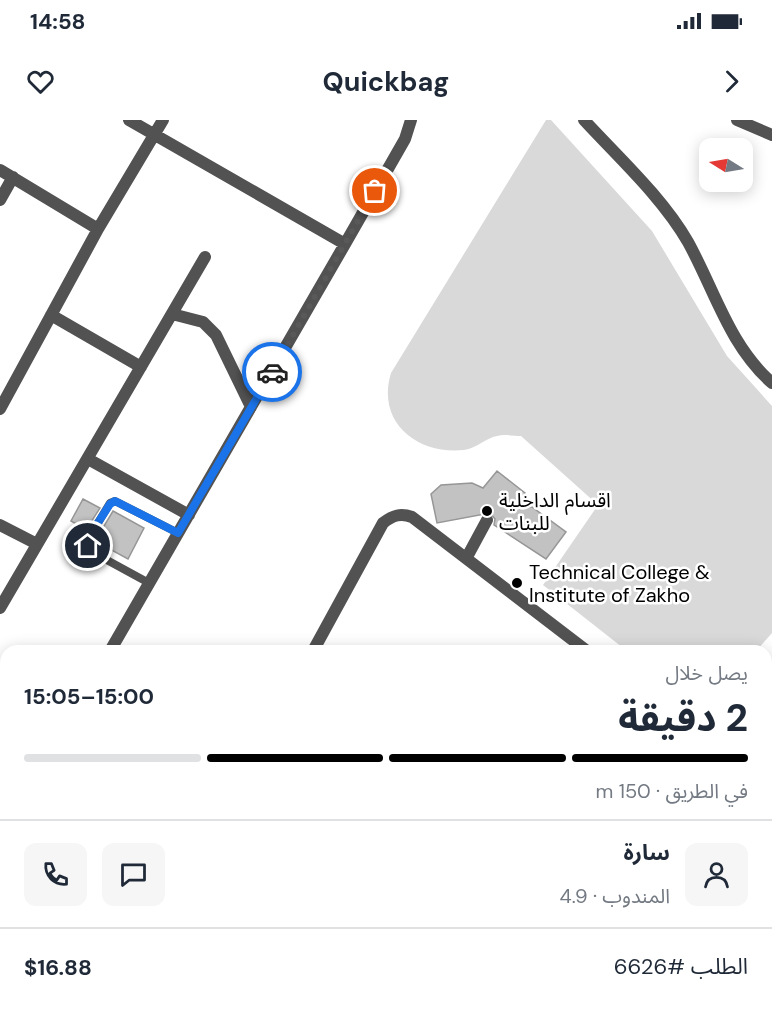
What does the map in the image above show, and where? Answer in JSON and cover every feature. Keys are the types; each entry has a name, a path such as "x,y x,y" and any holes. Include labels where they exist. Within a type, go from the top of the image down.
{"street":[{"path":"129,120 345,244"},
{"path":"0,409 98,229 163,120"},
{"path":"113,645 405,139 411,120"},
{"path":"584,120 646,187 687,241 726,324 761,373 772,383"},
{"path":"737,120 772,135"},
{"path":"0,170 98,229"},
{"path":"0,200 13,177"},
{"path":"0,608 205,257"},
{"path":"172,314 203,322 216,335 251,407"},
{"path":"51,315 141,367"},
{"path":"88,459 189,515"},
{"path":"316,645 379,530 389,518 397,515 412,517 579,645"},
{"path":"467,557 487,520"},
{"path":"0,525 37,544"}],"lane":[{"path":"149,583 105,559 88,546 87,540 110,504 115,501 178,533"}],"shaded area":[{"name":"Technical College & Institute of Zakho","path":"546,120 551,120 652,231 727,356 772,406 772,633 761,645 619,645 543,585 598,505 521,436 497,436 464,450 431,447 416,441 404,432 389,406 388,391 391,373"}],"building":[{"name":"اقسام الداخلیة للبنات","path":"497,471 525,493 519,506 532,507 566,532 546,559 494,525 495,519 490,513 437,523 431,494 441,485 472,483 483,488"},
{"path":"83,499 100,508 86,530 71,521"},
{"path":"113,511 144,528 128,559 95,541"}],"way so far":[{"path":"272,372 375,191"}],"place":[{"name":"اقسام الداخلیة للبنات","path":"487,511"},
{"name":"Technical College & Institute of Zakho","path":"517,583"}],"route":[{"path":"88,546 87,540 113,501 178,533 272,372"}]}
